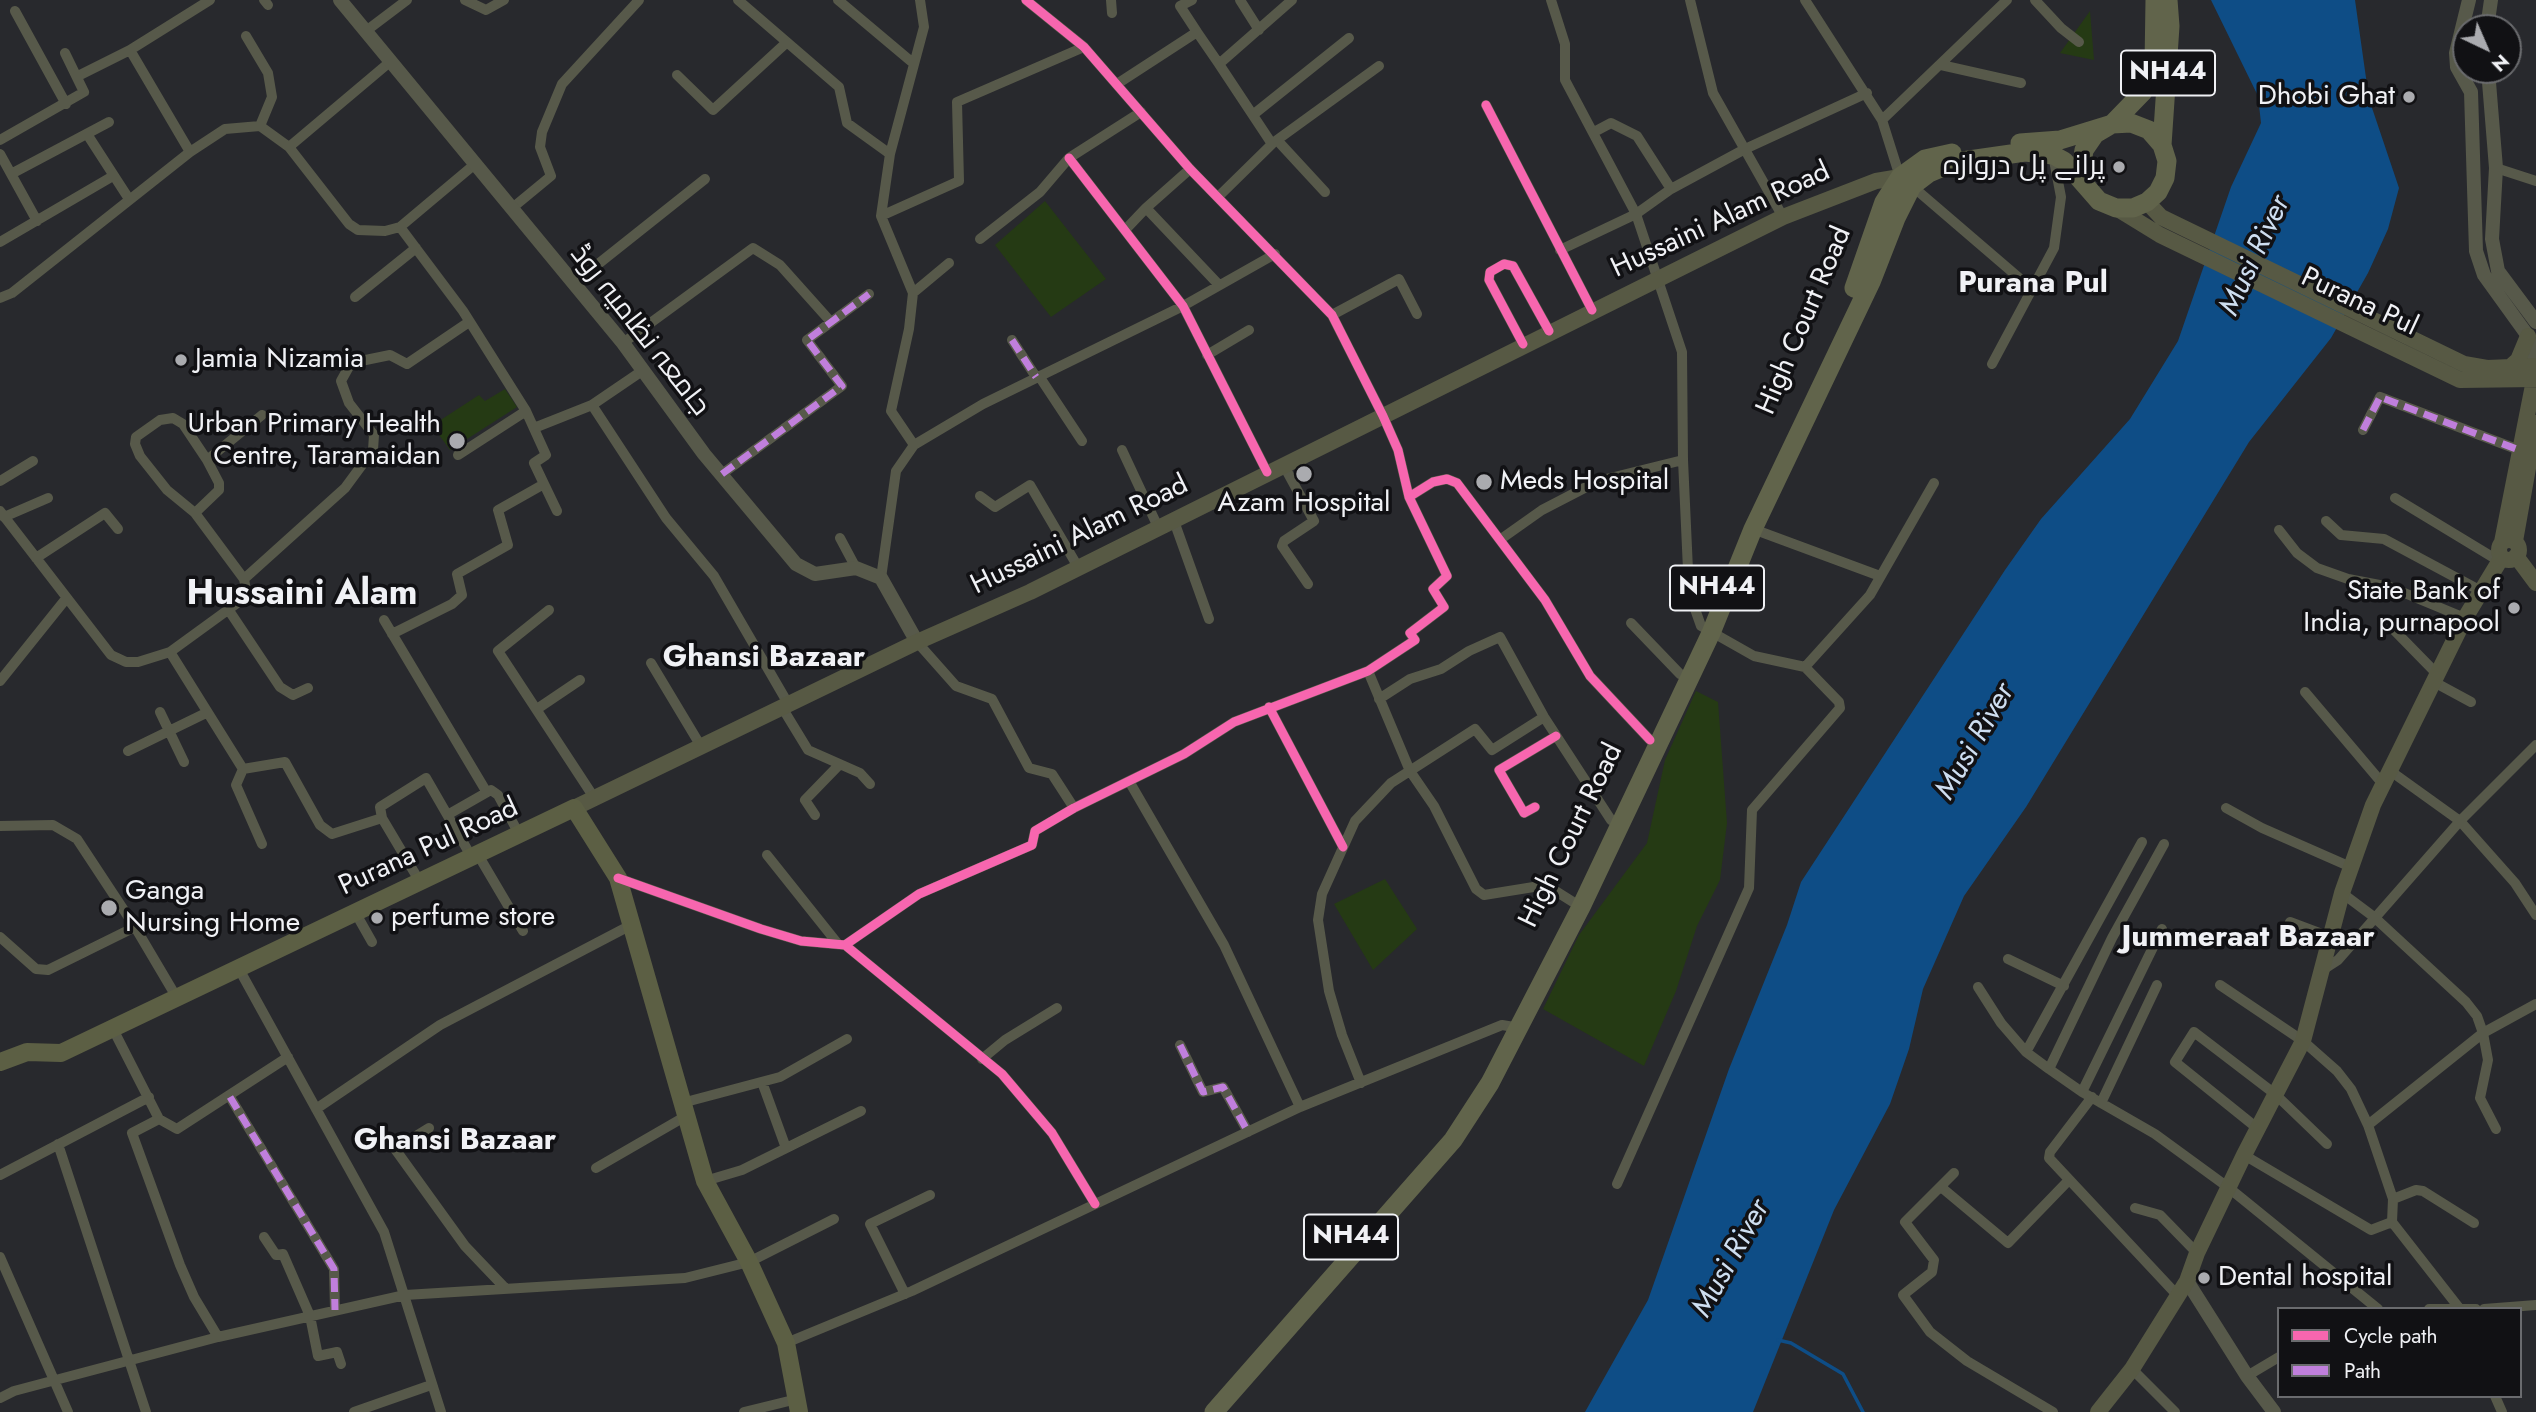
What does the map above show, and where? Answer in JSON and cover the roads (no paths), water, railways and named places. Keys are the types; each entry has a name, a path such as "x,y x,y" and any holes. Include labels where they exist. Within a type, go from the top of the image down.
{"highway":[{"name":"NH44","path":"2087,188 2081,170 2084,150 2095,134 2112,124 2143,92 2154,65 2155,0"},
{"name":"NH44","path":"2147,202 2158,192 2165,178 2167,161 2162,145 2170,26 2168,0"},
{"name":"NH44","path":"1906,182 1924,159 2001,144 2060,140 2112,124 2131,123 2149,130 2162,145"},
{"name":"NH44","path":"1906,182 1955,162 2025,152 2053,155"},
{"path":"2053,155 2077,173 2099,201 2116,208 2133,208 2147,202"},
{"name":"High Court Road","path":"1214,1412 1452,1140 1516,1027 1871,282 1896,218 1906,182"},
{"name":"High Court Road","path":"1199,1412 1444,1131 1516,1027 1680,674 1706,630 1860,275 1884,202 1906,182"}],"main road":[{"name":"Hussaini Alam Road","path":"574,808 1166,524 1549,331 1783,217 1867,184 1906,182"},
{"name":"Purana Pul","path":"2147,202 2161,217 2465,363 2536,372"},
{"name":"Purana Pul","path":"2116,208 2160,235 2460,380 2536,372"},
{"path":"2509,368 2518,360 2532,329"},
{"path":"2536,372 2519,450 2507,551 2536,583"},
{"path":"2098,1412 2132,1369 2187,1281 2197,1253 2257,1128 2303,1041 2342,893 2385,776 2465,618 2507,551 2536,423"},
{"path":"574,808 618,878 705,1181 749,1262 786,1343 798,1405"},
{"name":"Purana Pul Road","path":"0,1062 27,1052 61,1053 574,808"}],"street":[{"path":"185,0 192,12"},
{"path":"78,76 131,50 210,0"},
{"name":"جامعہ نظامیہ روڈ","path":"340,0 623,343 722,474 802,570 815,575 856,568"},
{"path":"366,31 407,0"},
{"path":"465,0 486,10 505,0"},
{"path":"511,209 551,176 540,147 542,132 562,84 639,0"},
{"path":"738,0 839,87 847,123 890,155"},
{"path":"838,0 913,63"},
{"path":"914,445 891,411 909,329 912,293 881,216 890,155 923,27 920,0"},
{"path":"618,878 761,929 801,940 842,944 919,894 1032,845 1035,831 1074,808 1184,754 1234,722 1368,671 1415,640 1410,633 1444,607 1433,589 1447,576 1409,497 1398,450 1332,315 1190,169 1084,47 1026,0"},
{"path":"1111,0 1112,13"},
{"path":"1192,0 1180,6 1219,64 1275,142 1325,192"},
{"path":"1240,0 1259,30"},
{"path":"1219,64 1292,0"},
{"path":"1551,0 1565,44 1565,80 1636,214 1660,279 1682,352 1683,460 1689,593 1706,630 1754,656 1805,667 1839,702 1840,708 1752,810 1749,888 1617,1184"},
{"path":"1690,0 1713,93 1783,217"},
{"path":"1821,0 1807,4 1867,93 1882,120 1906,182 2032,289"},
{"path":"1882,120 2007,0"},
{"path":"2035,0 2061,28 2080,42"},
{"path":"2469,0 2456,53 2457,67 2471,92 2476,251 2484,275 2532,329"},
{"path":"15,11 66,104"},
{"path":"1117,84 1197,32"},
{"path":"246,36 268,73 272,97 260,126"},
{"path":"1254,114 1349,37"},
{"path":"677,75 713,110 786,43"},
{"path":"881,216 959,181 957,102 1084,47"},
{"path":"131,50 190,152"},
{"path":"0,140 84,92 65,53"},
{"path":"289,147 391,61"},
{"path":"1219,197 1275,142 1379,65"},
{"path":"1941,65 2021,83"},
{"path":"2489,84 2496,168 2492,239 2498,271 2532,329 2536,372"},
{"path":"1560,250 1636,214 1671,189 1745,149 1867,93"},
{"path":"1486,105 1592,310"},
{"path":"980,239 1040,192 1069,158 1141,112"},
{"path":"2473,120 2492,116"},
{"path":"11,174 109,122"},
{"path":"1594,132 1611,123 1637,136 1671,189"},
{"path":"0,298 12,293 190,152 225,129 260,126 289,147 349,224 369,231 400,227 475,164"},
{"path":"87,134 130,200"},
{"path":"0,154 37,221"},
{"path":"1992,364 2054,248 2062,197 2053,155"},
{"path":"1069,158 1183,306 1268,472"},
{"path":"2496,168 2536,181"},
{"path":"1125,230 1190,169"},
{"path":"0,242 113,176"},
{"path":"573,284 705,178"},
{"path":"1146,208 1219,285"},
{"path":"400,227 469,322 527,411 546,455 534,463 557,512"},
{"path":"355,296 416,248"},
{"path":"623,343 753,248 780,265 831,322"},
{"path":"1074,808 1052,774 1029,768 992,699 956,686 917,642 881,578 896,471 914,445 983,404 1183,306 1275,254"},
{"path":"912,293 949,263"},
{"path":"1523,344 1489,280 1490,272 1504,264 1513,266 1549,331"},
{"path":"1332,315 1399,279 1418,314"},
{"path":"722,474 842,386 807,341 869,294"},
{"path":"244,579 345,488 373,450 374,435 349,403 341,381 351,363 390,355 407,364 469,322"},
{"path":"1208,355 1249,330"},
{"path":"1012,340 1082,441"},
{"path":"534,428 592,405 642,371"},
{"path":"2363,430 2380,397 2519,450"},
{"path":"592,405 666,518 714,576 786,700 801,701"},
{"path":"458,455 527,411"},
{"path":"206,460 262,415"},
{"path":"48,498 2,514 65,600 111,655 126,662 138,662 170,652 230,612 247,596 244,579 195,513 167,489 140,456 136,437 160,420 173,418 183,424 219,483 219,490 195,513"},
{"path":"1122,450 1166,524 1209,619"},
{"path":"1501,539 1542,510 1598,481 1683,460"},
{"path":"0,481 33,461"},
{"path":"1283,464 1314,521 1282,546 1308,584"},
{"path":"1409,497 1433,482 1447,479 1457,483 1545,600 1590,676 1650,740"},
{"path":"1805,667 1870,595 1934,483"},
{"path":"392,635 452,604 462,594 457,574 508,545 498,514 502,506 544,484"},
{"path":"980,496 995,507 1030,485 1078,567"},
{"path":"2395,498 2507,551"},
{"path":"36,558 105,513 118,529"},
{"path":"2326,522 2341,535 2384,539 2481,591"},
{"path":"1753,529 1881,576"},
{"path":"2279,530 2297,553 2317,568 2348,579 2390,587 2465,618"},
{"path":"840,538 856,568 881,578"},
{"path":"0,681 65,600"},
{"path":"549,610 498,651 595,799"},
{"path":"230,612 280,687 293,695 308,688"},
{"path":"384,620 486,791"},
{"path":"1631,623 1680,674"},
{"path":"2392,628 2436,679 2471,702"},
{"path":"1379,699 1410,679 1441,669 1469,651 1500,637 1544,717 1611,820"},
{"path":"170,652 243,769"},
{"path":"651,663 702,748"},
{"path":"1368,671 1410,771 1434,806 1476,889 1484,895 1546,886 1573,902"},
{"path":"537,709 580,680"},
{"path":"2305,692 2385,776 2460,821 2515,883 2536,915"},
{"path":"1269,707 1343,846"},
{"path":"783,709 808,750 860,773 870,784"},
{"path":"160,712 184,762"},
{"path":"128,751 206,713"},
{"path":"1360,1083 1329,990 1318,920 1322,894 1355,821 1371,802 1410,771 1475,729 1492,750 1544,717"},
{"path":"1535,807 1524,813 1499,770 1556,736"},
{"path":"2321,971 2338,960 2460,821 2536,745"},
{"path":"243,769 285,762 320,825 332,834 382,818"},
{"path":"815,815 805,800 839,765"},
{"path":"243,769 236,785 262,844"},
{"path":"420,882 382,818 380,807 426,778 523,931"},
{"path":"1129,780 1224,946 1300,1108"},
{"path":"449,814 491,790 498,795 519,834"},
{"path":"2227,808 2262,828 2353,868"},
{"path":"0,826 53,825 77,839 135,927 177,998"},
{"path":"2026,1052 2142,842"},
{"path":"2049,1069 2112,937 2164,844"},
{"path":"767,855 842,944 1002,1074 1052,1133 1095,1204"},
{"path":"2342,893 2374,917 2466,1002 2477,1016 2488,1060 2480,1098 2496,1129"},
{"path":"355,912 372,942"},
{"path":"2290,922 2330,937"},
{"path":"316,1109 440,1025 633,924"},
{"path":"0,937 36,969 48,970 135,927"},
{"path":"2091,1097 2162,929"},
{"path":"2007,959 2064,986"},
{"path":"239,969 384,1231 441,1412"},
{"path":"2157,985 2091,1097 2050,1152 2052,1165 2178,1296"},
{"path":"2220,985 2303,1041 2337,1071 2351,1089 2368,1125 2393,1199 2392,1222 2459,1307"},
{"path":"1978,987 2001,1023 2026,1052 2091,1097 2155,1134 2229,1188 2376,1307"},
{"path":"2368,1125 2483,1033 2536,1004"},
{"path":"982,1059 1005,1040 1057,1008"},
{"path":"786,1343 905,1294 1300,1108 1502,1025 1516,1027"},
{"path":"113,1029 159,1119 177,1129 288,1057"},
{"path":"2257,1128 2175,1062 2194,1032 2275,1094 2327,1144"},
{"path":"596,1168 684,1109 780,1077 847,1039"},
{"path":"1180,1045 1203,1092 1223,1087 1248,1132"},
{"path":"762,1082 786,1148"},
{"path":"0,1175 149,1097"},
{"path":"230,1097 334,1269 335,1310"},
{"path":"705,1181 742,1170 861,1111"},
{"path":"159,1119 132,1133 180,1265 194,1297 218,1337"},
{"path":"429,1128 395,1149 465,1246 505,1288"},
{"path":"58,1144 146,1412"},
{"path":"2244,1155 2365,1228 2371,1230 2392,1222"},
{"path":"1954,1173 1905,1222 1934,1259 1932,1272 1903,1296 1930,1332 1967,1361 2053,1412"},
{"path":"1941,1187 2008,1242 2068,1181"},
{"path":"2393,1199 2423,1191 2474,1223"},
{"path":"905,1294 870,1224 930,1195"},
{"path":"2136,1208 2160,1215 2197,1253"},
{"path":"0,1398 52,1380 218,1337 405,1294 685,1278 749,1262 834,1220"},
{"path":"264,1237 276,1255 284,1254 310,1316 318,1356 337,1352 341,1364"},
{"path":"1,1262 68,1412"},
{"path":"2187,1281 2247,1377 2274,1412"},
{"path":"2510,1307 2536,1305"},
{"path":"2247,1377 2277,1358"},
{"path":"2132,1369 2175,1412"},
{"path":"354,1412 431,1385"},
{"path":"744,1412 798,1405"}],"water":[{"name":"Musi River","path":"2211,0 2355,0 2369,99 2399,188 2388,229 2368,273 2331,338 2249,442 2026,807 1964,896 1923,989 1909,1049 1890,1104 1834,1210 1753,1412 1585,1412 1648,1300 1729,1069 1787,925 1801,882 2005,570 2041,519 2130,419 2178,341 2231,187 2261,123 2258,96"}],"waterway":[{"path":"1778,1340 1791,1343 1843,1374 1863,1412"}],"place":[{"name":"Dhobi Ghat","path":"2409,97"},
{"name":"پرانے پل دروازہ","path":"2119,167"},
{"name":"Jamia Nizamia","path":"181,360"},
{"name":"Urban Primary Health Centre, Taramaidan","path":"457,441"},
{"name":"Azam Hospital","path":"1304,474"},
{"name":"Meds Hospital","path":"1484,482"},
{"name":"State Bank of India, purnapool","path":"2514,608"},
{"name":"Ganga Nursing Home","path":"109,908"},
{"name":"perfume store","path":"377,918"},
{"name":"Dental hospital","path":"2204,1278"}],"district":[{"name":"Purana Pul","path":"2033,285"},
{"name":"Hussaini Alam","path":"302,596"},
{"name":"Ghansi Bazaar","path":"764,659"},
{"name":"Jummeraat Bazaar","path":"2248,939"},
{"name":"Ghansi Bazaar","path":"455,1142"}]}
